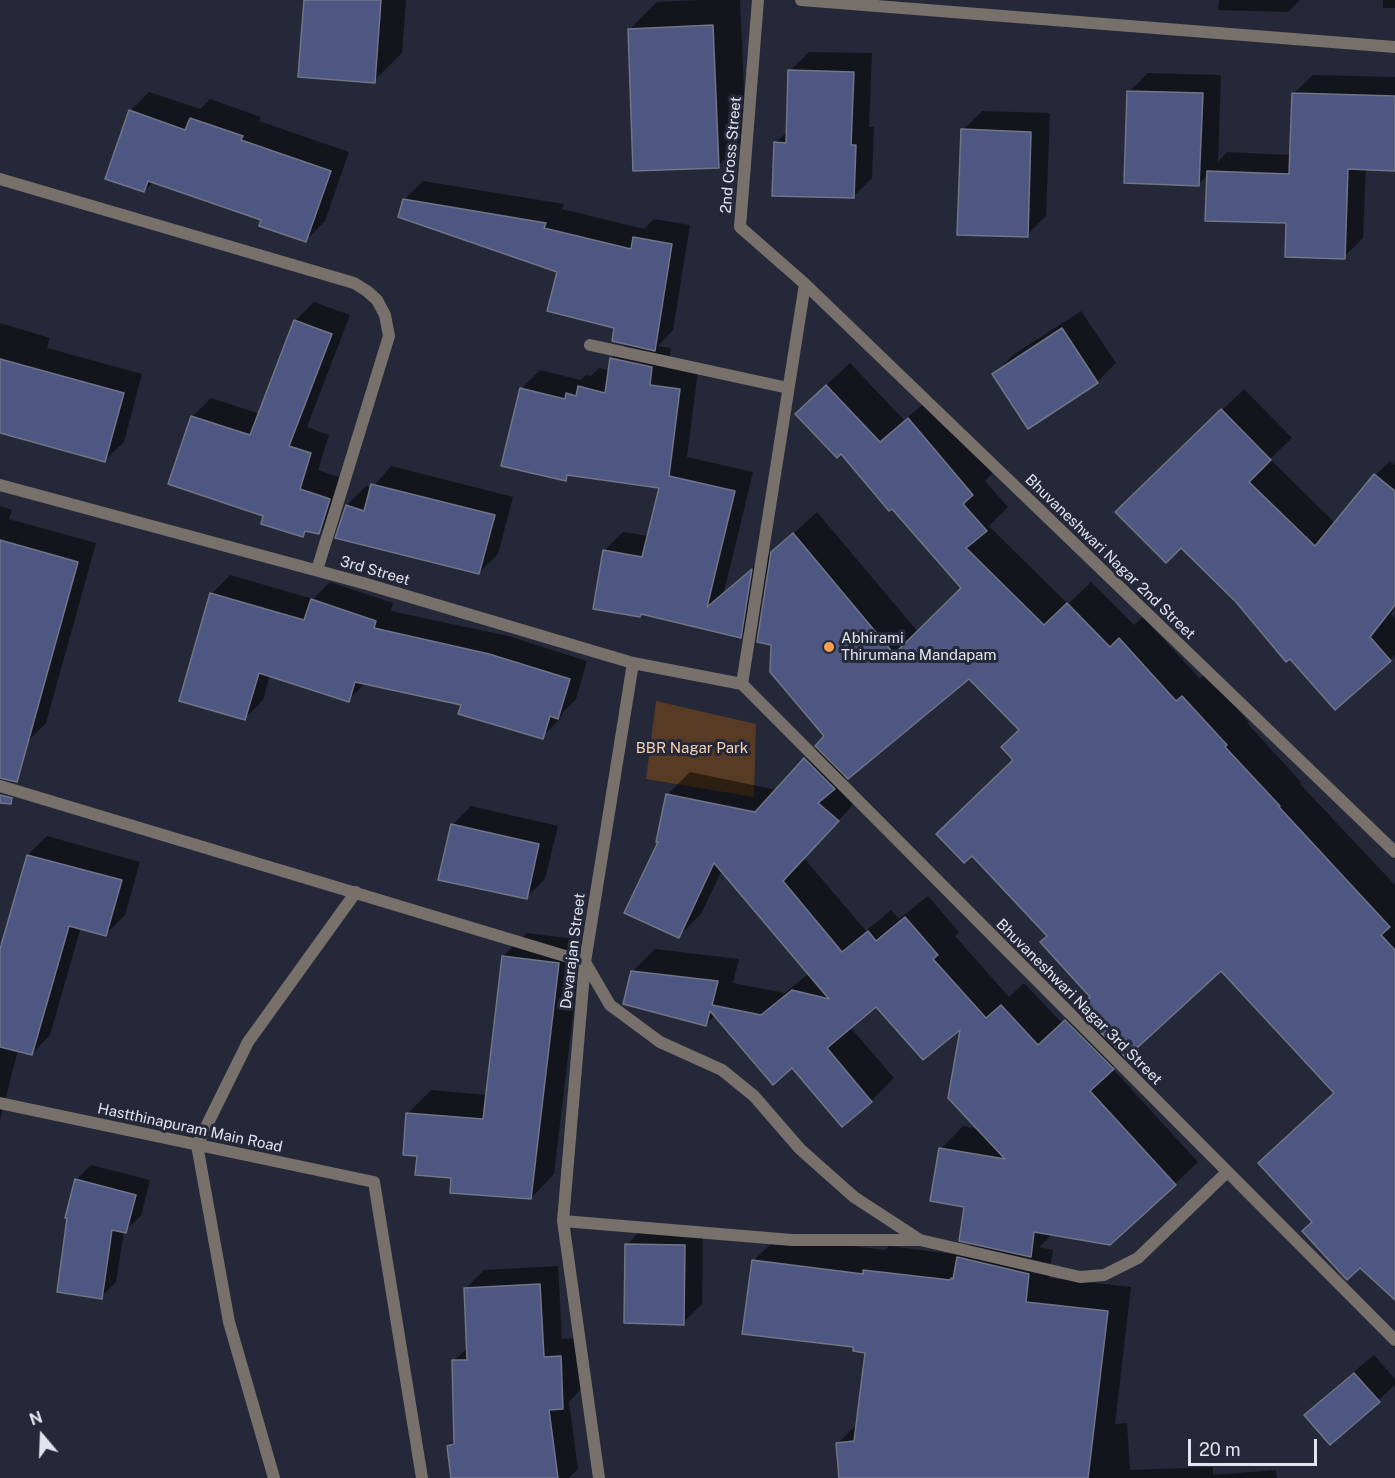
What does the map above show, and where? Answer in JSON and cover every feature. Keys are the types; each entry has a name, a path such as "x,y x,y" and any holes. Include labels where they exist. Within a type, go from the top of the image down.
{"street":[{"name":"2nd Cross Street","path":"758,0 740,227 805,284"},
{"path":"801,0 1395,46"},
{"path":"0,179 354,283 368,291 377,300 385,315 389,336 317,570"},
{"path":"742,684 805,284"},
{"name":"Bhuvaneshwari Nagar 2nd Street","path":"805,284 1395,852"},
{"path":"590,345 788,388"},
{"name":"3rd Street","path":"0,485 317,570 633,663 742,684"},
{"name":"Devarajan Street","path":"563,1221 585,962 633,663"},
{"name":"Bhuvaneshwari Nagar 3rd Street","path":"742,684 1395,1340"},
{"path":"0,786 585,962 610,1005 660,1042 722,1070 754,1096 800,1149 854,1197 920,1240"},
{"path":"274,1478 229,1322 197,1145 248,1042 356,892"},
{"name":"Hastthinapuram Main Road","path":"0,1103 374,1182 422,1478"},
{"path":"599,1478 563,1221 792,1240 920,1240 1080,1277 1104,1275 1138,1257 1227,1172"}],"green space":[{"name":"BBR Nagar Park","path":"656,701 756,724 754,797 646,779"}],"building":[{"path":"304,0 381,0 375,83 298,77"},
{"path":"713,25 719,168 633,171 628,29"},
{"path":"788,70 854,72 851,145 856,145 854,198 772,196 774,142 786,143"},
{"path":"1127,91 1203,93 1199,186 1124,183"},
{"path":"1292,93 1395,96 1395,171 1348,169 1345,259 1285,257 1286,223 1205,221 1207,171 1289,174"},
{"path":"129,110 185,130 190,118 243,136 241,140 331,171 306,242 259,226 261,220 148,181 144,192 105,179"},
{"path":"961,129 1031,132 1028,237 957,235"},
{"path":"403,199 546,223 544,228 631,249 633,237 672,244 655,351 612,341 614,328 547,311 557,272 398,217"},
{"path":"294,320 332,334 289,446 311,453 300,489 330,499 319,534 305,531 303,537 261,524 263,516 168,484 191,416 250,435"},
{"path":"1062,328 1098,383 1028,429 992,374"},
{"path":"610,358 652,367 650,385 680,389 669,476 735,491 707,607 752,569 741,638 641,614 640,617 593,609 603,550 642,557 659,488 567,475 566,481 501,466 520,388 565,399 566,393 576,396 578,386 605,393"},
{"path":"0,359 124,393 105,462 0,433"},
{"path":"826,385 880,442 908,418 973,495 963,504 987,531 966,548 1044,625 1067,603 1110,647 1119,638 1176,701 1182,696 1279,807 1390,927 1381,935 1395,950 1395,1300 1360,1268 1347,1280 1302,1231 1312,1222 1258,1163 1334,1093 1221,971 1126,1058 1077,1009 1090,997 1040,942 1047,936 972,856 964,863 936,834 1013,760 1001,747 1019,730 969,679 848,779 815,746 824,736 770,672 771,645 757,642 771,552 793,533 894,654 961,588 892,509 889,511 841,454 837,458 795,414"},
{"path":"1221,409 1271,460 1249,482 1315,546 1374,474 1395,491 1395,605 1370,637 1391,661 1335,710 1290,659 1286,662 1236,602 1181,548 1166,563 1115,512"},
{"path":"371,484 495,515 479,574 335,538 346,505 364,511"},
{"path":"0,540 78,562 17,782 0,778"},
{"path":"210,593 304,620 311,599 376,621 374,628 489,654 570,679 558,719 550,716 543,739 458,714 461,705 355,682 349,702 259,673 245,720 179,701"},
{"path":"804,758 835,789 818,803 839,821 783,881 842,952 868,931 876,941 905,917 938,955 933,959 986,1018 1001,1005 1038,1045 1065,1020 1114,1069 1090,1091 1176,1185 1110,1245 1034,1232 1031,1257 959,1241 964,1207 930,1201 939,1148 1005,1159 948,1098 960,1030 923,1060 876,1007 827,1048 872,1102 842,1127 792,1068 773,1085 710,1011 706,1026 623,1004 631,971 718,981 712,1005 761,1015 792,990 829,999 714,863 679,938 624,913 658,842 656,842 666,794 755,812"},
{"path":"0,795 12,798 11,804 0,803"},
{"path":"451,824 539,844 527,899 438,880"},
{"path":"27,855 122,880 106,936 69,926 32,1055 0,1047 0,949"},
{"path":"502,956 559,963 531,1199 450,1193 451,1178 415,1175 417,1156 403,1155 406,1113 483,1119"},
{"path":"75,1179 136,1195 126,1233 112,1230 102,1299 57,1292 67,1218 65,1218"},
{"path":"625,1244 685,1245 684,1325 624,1323"},
{"path":"957,1257 1029,1274 1026,1302 1108,1311 1088,1478 839,1478 836,1443 854,1441 865,1353 853,1351 853,1347 742,1334 752,1260 863,1274 863,1270 950,1280 953,1279"},
{"path":"540,1284 544,1357 561,1356 563,1409 549,1410 558,1478 451,1478 447,1446 454,1444 452,1360 467,1360 464,1288"},
{"path":"1354,1373 1380,1402 1330,1445 1304,1415"}],"place":[{"name":"Abhirami Thirumana Mandapam","path":"829,647"}]}
